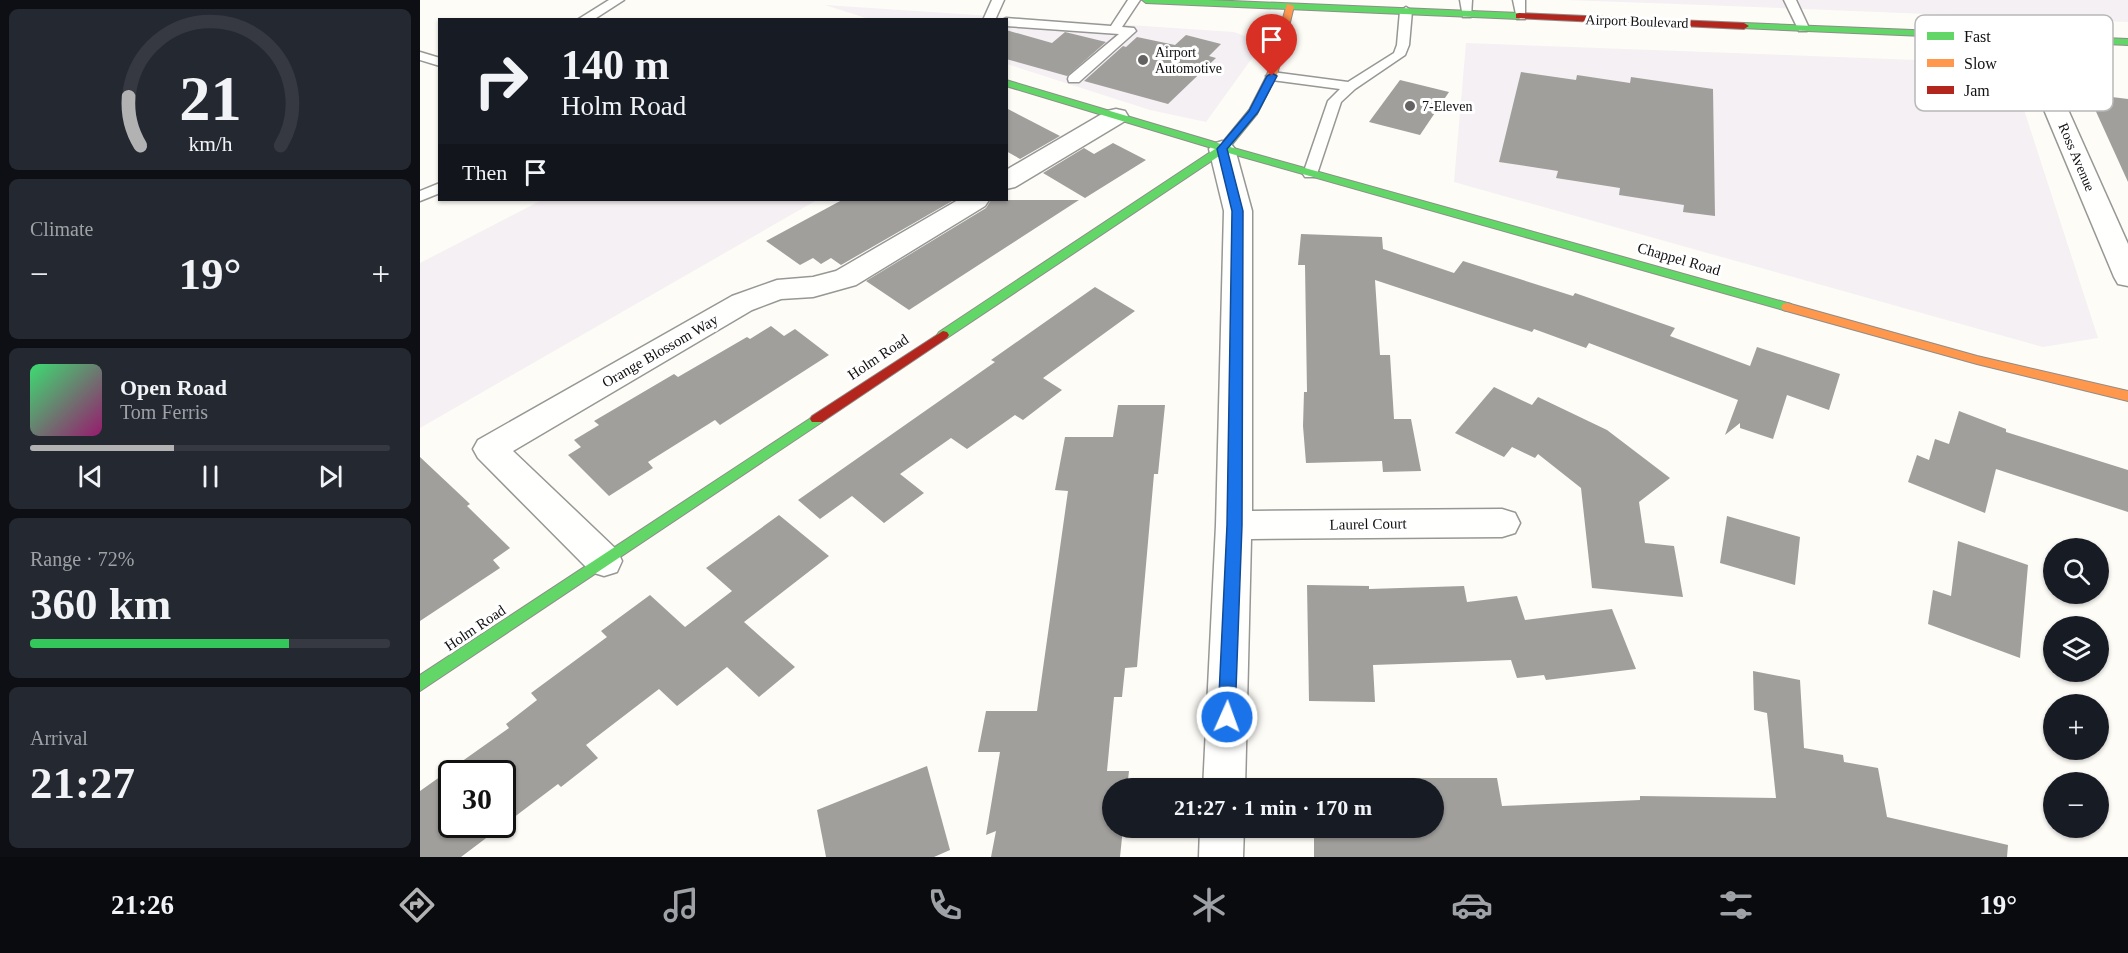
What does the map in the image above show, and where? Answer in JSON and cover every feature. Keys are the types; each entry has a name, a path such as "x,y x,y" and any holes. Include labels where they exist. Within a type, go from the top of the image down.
{"street":[{"name":"Airport Boulevard","path":"1146,0 1290,6 1306,4 1406,11 1466,7 1521,16 1915,33"},
{"name":"Holm Road","path":"420,684 1222,149 1253,112 1272,76 1290,6"},
{"name":"Airport Boulevard","path":"2113,41 2128,42"},
{"name":"Chappel Road","path":"1008,84 1310,174 1977,360 2128,396"},
{"name":"Ross Avenue","path":"2056,111 2128,277"},
{"path":"1008,180 1116,116"},
{"path":"1222,149 1238,211 1234,525 1224,778"},
{"name":"Orange Blossom Way","path":"604,561 490,448 742,303 777,290 813,287 846,278 974,201"},
{"name":"Laurel Court","path":"1234,525 1502,523"},
{"path":"1221,857 1222,838"}],"lane":[{"path":"586,18 618,0"},
{"path":"990,18 998,0"},
{"path":"1114,30 1134,0"},
{"path":"1519,0 1521,16"},
{"path":"1790,0 1803,28"},
{"path":"1310,174 1335,101 1350,86 1399,55 1403,45 1406,11"},
{"path":"1008,22 1130,31 1074,79"},
{"path":"420,56 438,61"},
{"path":"1272,76 1350,86"},
{"path":"420,197 438,188"}],"shaded area":[{"path":"1567,0 2128,0 2128,22 2113,21 2113,15 1953,15"},
{"path":"825,5 1234,32 1263,43 1206,122 1150,110 1008,64 1008,18 866,18"},
{"path":"1466,43 1915,60 1915,111 2024,111 2098,338 2043,347 1454,182"},
{"path":"540,201 815,201 420,428 420,263"}],"building":[{"path":"1008,31 1052,43 1065,32 1106,42 1067,76 1008,60"},
{"path":"1186,35 1221,44 1209,56 1216,58 1168,104 1084,81 1123,46 1126,47 1137,37 1175,45"},
{"path":"1521,72 1576,80 1577,75 1630,83 1631,77 1713,89 1715,216 1683,212 1684,205 1619,195 1620,188 1556,178 1558,171 1499,162"},
{"path":"1400,80 1449,92 1420,135 1369,122"},
{"path":"2113,97 2128,99 2128,182 2096,111 2113,111"},
{"path":"1008,109 1060,136 1020,159 1008,152"},
{"path":"1113,143 1146,160 1085,198 1043,173 1084,148 1094,154"},
{"path":"1079,200 909,310 866,281 986,208 990,201"},
{"path":"840,201 952,201 841,265 831,258 821,264 813,258 800,265 766,241"},
{"path":"1301,234 1382,237 1383,249 1454,273 1463,261 1573,296 1575,293 1675,328 1670,336 1750,366 1757,347 1840,374 1829,410 1787,395 1773,439 1740,428 1740,423 1725,435 1738,400 1589,343 1586,348 1534,329 1532,332 1375,280 1380,355 1390,355 1394,419 1411,419 1421,471 1383,472 1382,461 1306,463 1303,426 1304,392 1307,392 1305,265 1298,265"},
{"path":"1095,287 1135,311 1043,378 1062,390 1023,420 1015,415 967,449 951,438 900,474 924,493 884,523 852,496 820,519 798,500 995,362 991,360"},
{"path":"771,326 784,336 795,329 829,355 720,425 715,420 648,462 653,468 609,496 568,455 581,447 574,440 599,425 594,421 674,374 678,377 747,337 750,339"},
{"path":"1494,387 1532,405 1538,397 1607,430 1670,478 1639,502 1645,543 1674,546 1683,597 1592,588 1581,488 1538,454 1535,458 1512,447 1504,457 1455,433"},
{"path":"1118,405 1165,405 1158,474 1154,474 1137,667 1125,668 1122,697 1114,697 1107,771 1129,771 1128,778 1102,778 1102,838 1122,838 1120,857 991,857 996,831 986,835 1000,752 978,752 986,711 1037,711 1068,491 1055,490 1065,437 1113,437"},
{"path":"1959,411 2006,429 2006,432 2128,470 2128,512 1996,469 1985,513 1908,482 1917,455 1929,460 1935,439 1949,444"},
{"path":"420,457 470,504 467,506 510,548 493,560 500,568 420,621"},
{"path":"779,515 829,556 744,622 795,667 759,697 727,667 677,706 659,689 586,745 598,758 561,787 558,784 516,816 516,760 464,760 509,728 506,724 537,700 531,693 607,637 601,631 650,595 685,627 732,591 706,568"},
{"path":"1727,516 1800,537 1795,585 1720,563"},
{"path":"1958,541 2028,565 2020,658 1928,624 1933,590 1951,596"},
{"path":"1307,585 1369,586 1369,589 1464,586 1467,602 1517,596 1525,620 1612,609 1636,669 1546,680 1544,675 1517,678 1511,660 1373,665 1375,702 1309,701"},
{"path":"1753,671 1800,680 1804,748 1843,755 1844,762 1878,768 1887,817 2008,845 2007,857 1314,857 1314,838 1444,838 1444,778 1497,778 1502,806 1640,800 1640,796 1776,798 1767,713 1754,710"},
{"path":"927,766 950,850 934,857 826,857 817,810"},
{"path":"438,778 438,838 486,838 461,857 420,857 420,791"}],"traffic: fast":[{"path":"1146,0 1519,16"},
{"path":"1744,26 1915,33"},
{"path":"2113,41 2128,42"},
{"path":"1008,84 1310,174 1787,307"},
{"path":"943,335 1222,149 1253,112"},
{"path":"420,684 817,419"}],"traffic: slow":[{"path":"1253,112 1272,75 1290,6"},
{"path":"1787,307 1977,360 2128,396"}],"traffic: jam":[{"path":"1519,16 1744,26"},
{"path":"817,419 943,335"}],"place":[{"name":"Airport Automotive","path":"1143,60"},
{"name":"7-Eleven","path":"1410,106"}],"route":[{"path":"1227,717 1234,525 1238,211 1222,149 1253,112 1272,76"}]}
